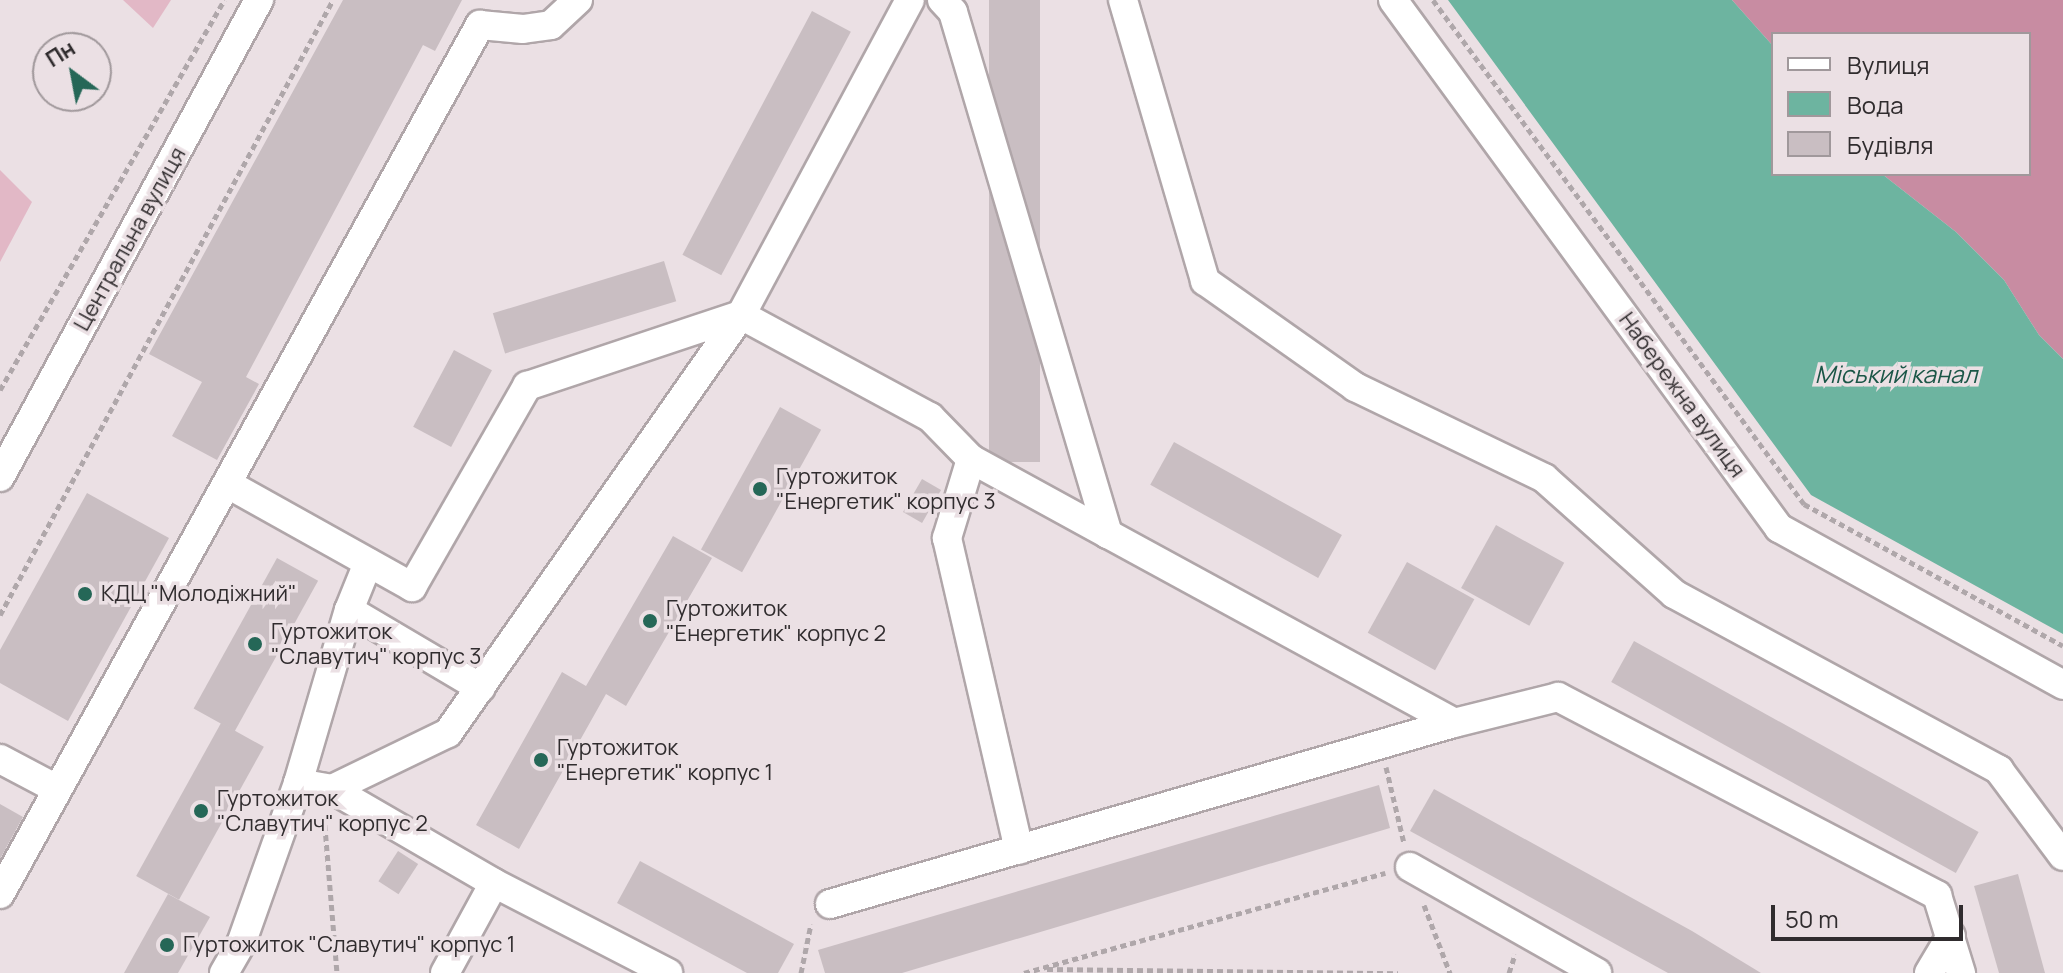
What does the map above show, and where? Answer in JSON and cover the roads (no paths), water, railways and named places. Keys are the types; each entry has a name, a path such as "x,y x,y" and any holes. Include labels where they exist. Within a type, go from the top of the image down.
{"street":[{"name":"Центральна вулиця","path":"0,477 259,0"},
{"path":"0,894 480,25 523,29 551,25 578,0"},
{"path":"317,787 448,733 741,315 910,0"},
{"path":"942,0 953,12 1108,534"},
{"path":"1123,0 1205,281 1355,387 1544,478 1674,594 1999,770 2063,856"},
{"name":"Набережна вулиця","path":"1393,0 1779,528 2063,685"},
{"path":"228,484 412,587 527,386 741,315 930,417 971,459 1454,723"},
{"path":"971,459 947,538 1019,850"},
{"path":"224,973 317,787 349,610 368,563"},
{"path":"349,610 481,688"},
{"path":"820,914 1019,850 1454,723 1558,697 1937,895 1961,973"},
{"path":"0,759 57,789"},
{"path":"317,787 668,973"},
{"path":"1410,867 1597,973"},
{"path":"445,973 494,883"},
{"path":"1929,973 1951,936"}],"water":[{"name":"Міський канал","path":"1448,0 1732,0 1771,44 1771,176 1885,176 1956,232 2004,280 2039,335 2063,359 2063,634 1811,495"}],"place":[{"name":"Гуртожиток \"Енергетик\" корпус 3","path":"760,489"},
{"name":"КДЦ \"Молодіжний\"","path":"85,594"},
{"name":"Гуртожиток \"Енергетик\" корпус 2","path":"650,621"},
{"name":"Гуртожиток \"Славутич\" корпус 3","path":"255,644"},
{"name":"Гуртожиток \"Енергетик\" корпус 1","path":"541,760"},
{"name":"Гуртожиток \"Славутич\" корпус 2","path":"201,811"},
{"name":"Гуртожиток \"Славутич\" корпус 1","path":"167,945"}]}
